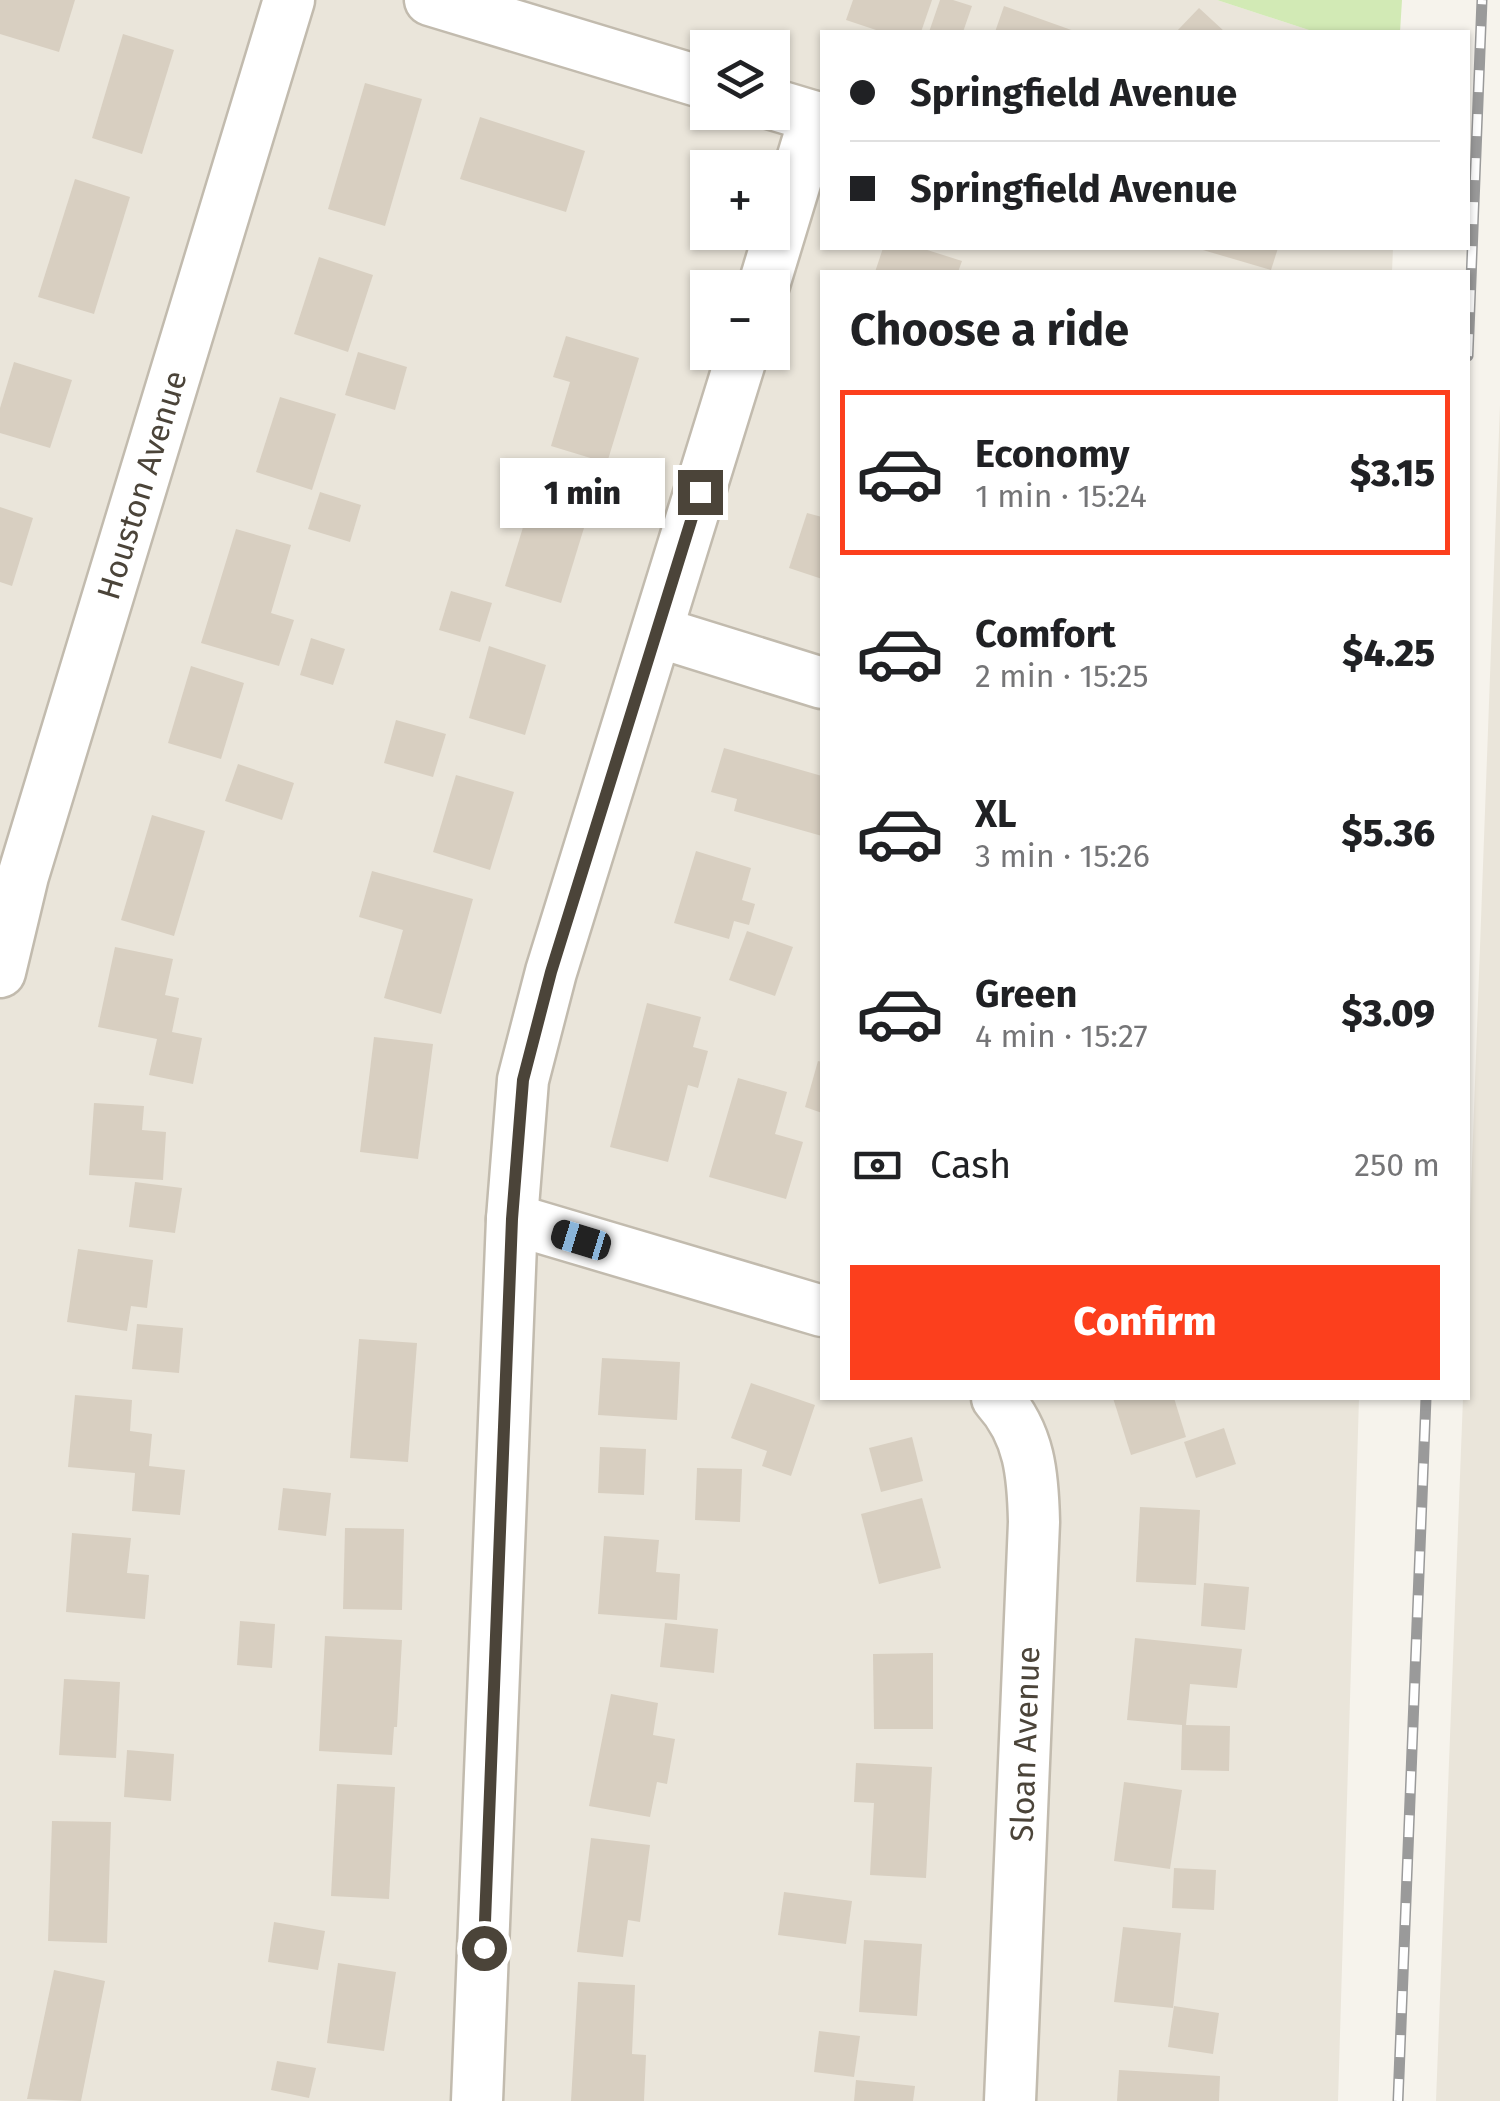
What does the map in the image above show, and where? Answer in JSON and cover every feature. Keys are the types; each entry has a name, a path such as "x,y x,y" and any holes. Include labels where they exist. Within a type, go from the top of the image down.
{"street":[{"name":"Houston Avenue","path":"0,972 23,876 290,0"},
{"path":"430,0 690,79"},
{"path":"767,270 804,113"},
{"path":"478,2101 512,1219 523,1080 551,972 738,370"},
{"path":"658,632 820,682"},
{"path":"512,1219 820,1310"},
{"name":"Sloan Avenue","path":"999,1400 1012,1414 1033,1467 1034,1522 1010,2101"}],"shaded area":[{"path":"0,0 1217,0 1309,30 820,30 820,250 1393,250 1392,270 820,270 820,1400 1359,1400 1338,2101 0,2101"},
{"path":"1500,405 1500,2101 1436,2101 1463,1400 1470,1400 1470,1218"}],"green space":[{"path":"1217,0 1402,0 1400,30 1309,30"}],"building":[{"path":"0,0 75,0 59,52 0,34"},
{"path":"853,0 932,0 922,30 876,30 846,20"},
{"path":"940,0 972,6 964,30 930,30"},
{"path":"1004,6 1071,30 996,30"},
{"path":"1199,8 1223,30 1178,30"},
{"path":"123,34 174,50 142,154 92,138"},
{"path":"365,83 422,99 385,226 328,209"},
{"path":"480,117 585,151 566,212 460,179"},
{"path":"75,179 130,197 94,314 38,297"},
{"path":"882,250 927,250 962,261 959,270 876,270"},
{"path":"1203,250 1277,250 1271,270"},
{"path":"319,257 373,275 348,352 294,334"},
{"path":"566,336 639,358 607,463 551,446 570,382 553,377"},
{"path":"358,352 407,367 395,410 345,395"},
{"path":"14,362 72,380 50,448 0,433 0,408"},
{"path":"280,397 336,414 312,490 256,472"},
{"path":"539,475 595,492 561,603 505,586"},
{"path":"320,492 361,505 350,542 308,529"},
{"path":"0,507 33,518 12,586 0,582"},
{"path":"807,513 820,516 820,578 789,568"},
{"path":"236,529 291,545 271,613 294,620 279,666 201,643"},
{"path":"451,591 492,603 480,642 439,630"},
{"path":"311,638 345,649 333,685 300,675"},
{"path":"489,646 546,665 525,735 469,718"},
{"path":"191,666 244,683 221,759 168,743"},
{"path":"396,720 446,734 433,777 384,763"},
{"path":"724,748 820,775 820,835 734,811 737,799 711,792"},
{"path":"238,764 294,783 282,820 225,801"},
{"path":"456,775 514,792 490,870 433,852"},
{"path":"152,815 205,831 174,936 121,920"},
{"path":"696,851 751,868 742,900 755,904 749,925 734,921 729,939 674,923"},
{"path":"372,871 473,899 441,1014 384,998 403,930 359,917"},
{"path":"747,931 793,947 775,996 729,980"},
{"path":"115,947 173,959 165,995 179,998 172,1032 202,1038 193,1084 149,1075 157,1039 98,1027"},
{"path":"647,1003 701,1017 693,1047 708,1051 698,1088 688,1085 668,1162 610,1147"},
{"path":"374,1037 433,1044 418,1159 360,1152"},
{"path":"818,1061 820,1062 820,1112 805,1107"},
{"path":"738,1078 787,1092 775,1134 803,1142 786,1199 709,1177"},
{"path":"94,1103 144,1106 142,1130 166,1132 163,1180 89,1175"},
{"path":"135,1182 182,1188 175,1233 129,1227"},
{"path":"78,1249 153,1260 147,1308 131,1306 127,1331 67,1322"},
{"path":"137,1324 183,1328 179,1373 132,1369"},
{"path":"359,1339 417,1343 408,1462 350,1458"},
{"path":"602,1358 680,1362 677,1420 598,1415"},
{"path":"751,1383 815,1405 791,1476 762,1466 767,1451 731,1438"},
{"path":"75,1395 132,1400 130,1431 152,1434 149,1466 185,1470 180,1515 132,1511 135,1473 68,1467"},
{"path":"1114,1400 1175,1400 1186,1437 1131,1455"},
{"path":"1224,1428 1236,1464 1196,1478 1184,1442"},
{"path":"912,1437 923,1481 881,1492 869,1448"},
{"path":"600,1447 646,1449 644,1495 598,1493"},
{"path":"697,1468 742,1469 740,1522 695,1520"},
{"path":"283,1488 331,1493 326,1536 278,1530"},
{"path":"922,1498 941,1568 879,1584 861,1514"},
{"path":"1140,1507 1200,1510 1196,1585 1136,1582"},
{"path":"345,1528 404,1529 402,1610 343,1609"},
{"path":"72,1533 131,1538 127,1573 149,1575 145,1619 66,1612"},
{"path":"604,1536 659,1540 656,1572 680,1574 677,1620 598,1614"},
{"path":"1204,1583 1249,1587 1245,1630 1201,1626"},
{"path":"240,1621 275,1624 272,1668 237,1665"},
{"path":"665,1623 718,1629 714,1673 660,1667"},
{"path":"325,1636 402,1640 392,1755 319,1751"},
{"path":"1135,1638 1242,1649 1237,1688 1190,1684 1186,1725 1230,1726 1229,1771 1181,1770 1182,1725 1127,1720"},
{"path":"933,1653 933,1729 874,1729 873,1654"},
{"path":"64,1679 120,1682 116,1758 59,1755"},
{"path":"611,1694 658,1703 653,1735 675,1739 667,1784 657,1782 650,1817 589,1806"},
{"path":"127,1750 174,1754 171,1801 124,1797"},
{"path":"856,1763 932,1767 926,1878 870,1875 874,1803 854,1802"},
{"path":"1124,1782 1182,1790 1170,1869 1114,1861"},
{"path":"337,1784 395,1787 389,1899 331,1896"},
{"path":"52,1821 111,1822 107,1943 48,1941"},
{"path":"591,1838 650,1845 640,1922 628,1920 623,1957 577,1952"},
{"path":"1174,1868 1216,1870 1214,1910 1172,1908"},
{"path":"784,1892 852,1901 846,1944 778,1935"},
{"path":"274,1922 325,1931 318,1970 268,1962"},
{"path":"1123,1927 1181,1933 1173,2008 1114,2002"},
{"path":"864,1940 922,1944 917,2016 859,2012"},
{"path":"338,1963 396,1972 384,2051 327,2043"},
{"path":"54,1970 105,1981 81,2101 27,2099"},
{"path":"578,1982 635,1985 632,2054 646,2055 644,2101 571,2101"},
{"path":"1174,2006 1219,2013 1213,2054 1168,2047"},
{"path":"819,2031 860,2036 854,2077 814,2072"},
{"path":"277,2061 316,2068 309,2098 271,2090"},
{"path":"1119,2070 1220,2076 1219,2101 1117,2101"},
{"path":"856,2080 915,2086 913,2101 854,2101"}],"railway":[{"path":"1470,305 1482,0"},
{"path":"1398,2101 1426,1400"}],"route":[{"path":"484,1948 512,1219 523,1080 551,972 700,492"}]}
